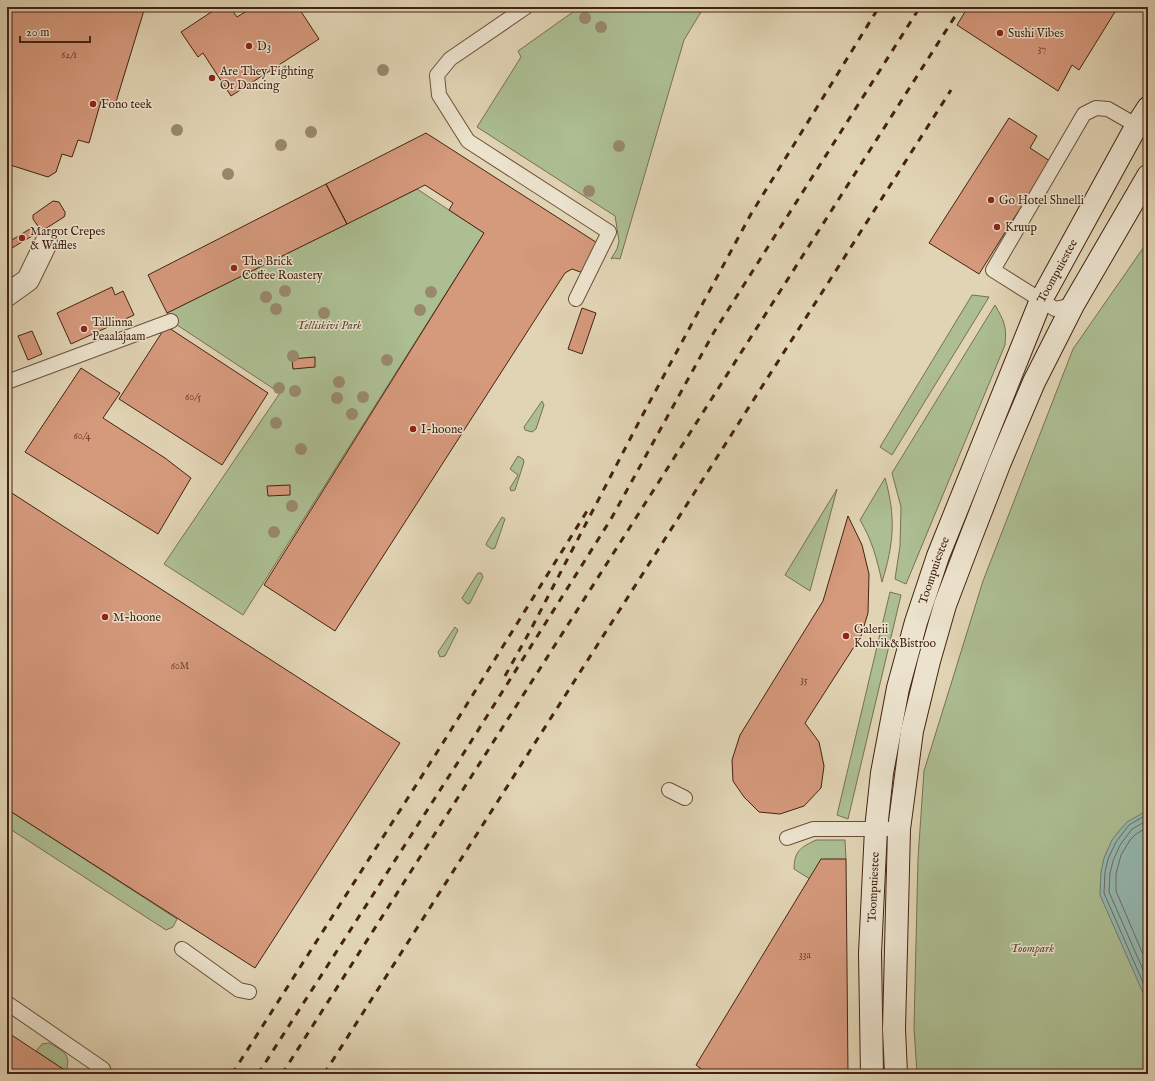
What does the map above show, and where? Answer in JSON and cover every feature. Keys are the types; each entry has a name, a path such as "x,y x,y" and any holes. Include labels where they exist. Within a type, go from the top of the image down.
{"main road":[{"name":"Toompuiestee","path":"872,1074 870,953 876,829 882,773 897,696 916,622 938,556 1041,300 1144,122"},
{"name":"Toompuiestee","path":"896,1074 894,1029 899,829 912,731 929,661 945,605 1000,462 1034,382 1073,305 1148,176"},
{"path":"7,295 28,280 46,243"}],"lane":[{"path":"526,7 450,59 437,75 439,95 468,142 609,232 576,299"},
{"path":"1073,305 1055,309 993,270 1047,183 1084,114 1096,108 1108,109 1144,122"},
{"path":"7,382 171,321"},
{"path":"669,790 685,798"},
{"path":"787,838 813,829 899,829"},
{"path":"182,949 239,990 249,992"},
{"path":"7,1003 103,1069"}],"green space":[{"path":"580,7 704,7 684,40 620,259 611,259 617,249 619,241 615,216 477,127 521,57 518,51"},
{"name":"Telliskivi Park","path":"417,189 484,233 243,615 164,564 280,393 171,321 167,313"},
{"name":"Toompark","path":"1148,241 1148,1074 917,1074 914,1028 918,858 924,771 983,581 1073,349"},
{"path":"972,295 989,297 892,455 880,447"},
{"path":"995,305 1004,324 1006,333 1005,345 906,584 895,579 900,546 901,507 892,473"},
{"path":"542,401 544,405 536,429 532,432 525,430 524,427"},
{"path":"518,456 523,459 524,462 515,490 511,491 510,488 518,475 510,469"},
{"path":"885,478 891,505 892,530 889,555 882,582 874,550 860,520"},
{"path":"837,489 810,591 785,575"},
{"path":"502,517 505,519 495,548 492,549 486,545"},
{"path":"478,573 481,573 483,577 470,603 468,604 462,598"},
{"path":"890,592 901,595 848,819 837,815"},
{"path":"455,627 458,630 445,656 440,657 438,652"},
{"path":"7,809 177,919 173,927 166,930 7,827"},
{"path":"816,840 845,840 846,859 810,879 794,869 794,863 799,850"},
{"path":"49,1043 65,1053 68,1060 66,1071 36,1051 42,1044"}],"water":[{"path":"1148,810 1148,1004 1100,895 1101,872 1104,858 1112,840 1127,822"}],"building":[{"path":"7,7 145,7 115,105 101,101 89,143 78,140 72,157 62,154 56,172 48,177 7,164"},
{"name":"D3","path":"219,7 230,7 237,17 253,7 298,7 319,39 231,96 203,53 198,57 181,32"},
{"path":"968,7 1118,7 1079,70 1072,65 1058,91 957,25"},
{"name":"Go Hotel Shnelli","path":"1009,118 1037,136 1030,148 1050,161 979,274 929,243"},
{"name":"I-hoone","path":"426,133 602,246 586,274 572,269 565,273 335,631 264,585 484,233 449,210 453,203 425,185 347,224 326,184"},
{"path":"326,184 347,224 167,313 148,275"},
{"path":"53,201 59,202 65,212 65,215 45,229 40,229 33,219 33,215"},
{"name":"Margot Crepes & Waffles","path":"33,227 37,233 7,251 7,243"},
{"name":"Tallinna Peaalajaam","path":"112,287 115,295 123,291 134,315 71,344 57,313"},
{"path":"582,308 596,313 582,354 568,349"},
{"path":"166,326 268,393 222,465 119,399"},
{"path":"32,331 42,354 28,360 18,336"},
{"path":"315,357 315,367 293,369 292,359"},
{"path":"81,368 120,393 103,418 165,458 191,478 158,534 25,452"},
{"path":"290,485 290,495 268,496 267,486"},
{"name":"M-hoone","path":"7,490 400,743 255,968 7,809"},
{"path":"848,516 862,545 869,574 868,613 861,636 805,723 819,742 824,766 821,788 804,806 780,814 759,812 744,797 733,781 732,760 740,735 823,601"},
{"path":"821,859 846,859 848,1074 708,1074 696,1065"},
{"path":"7,1032 66,1071 64,1074 7,1074"}],"railway":[{"path":"505,676 641,418 751,214 879,7"},
{"path":"258,1074 460,759 611,519 714,332 920,7"},
{"path":"282,1074 961,7"},
{"path":"324,1074 951,90"},
{"path":"232,1074 441,746 587,511"}],"place":[{"name":"Sushi Vibes","path":"1000,33"},
{"name":"D3","path":"249,46"},
{"name":"Are They Fighting Or Dancing","path":"212,78"},
{"name":"Fono teek","path":"93,104"},
{"name":"Go Hotel Shnelli","path":"991,200"},
{"name":"Kruup","path":"997,227"},
{"name":"Margot Crepes & Waffles","path":"22,238"},
{"name":"The Brick Coffee Roastery","path":"234,268"},
{"name":"Tallinna Peaalajaam","path":"84,329"},
{"name":"I-hoone","path":"413,429"},
{"name":"M-hoone","path":"105,617"},
{"name":"Galerii Kohvik&Bistroo","path":"846,636"}]}
